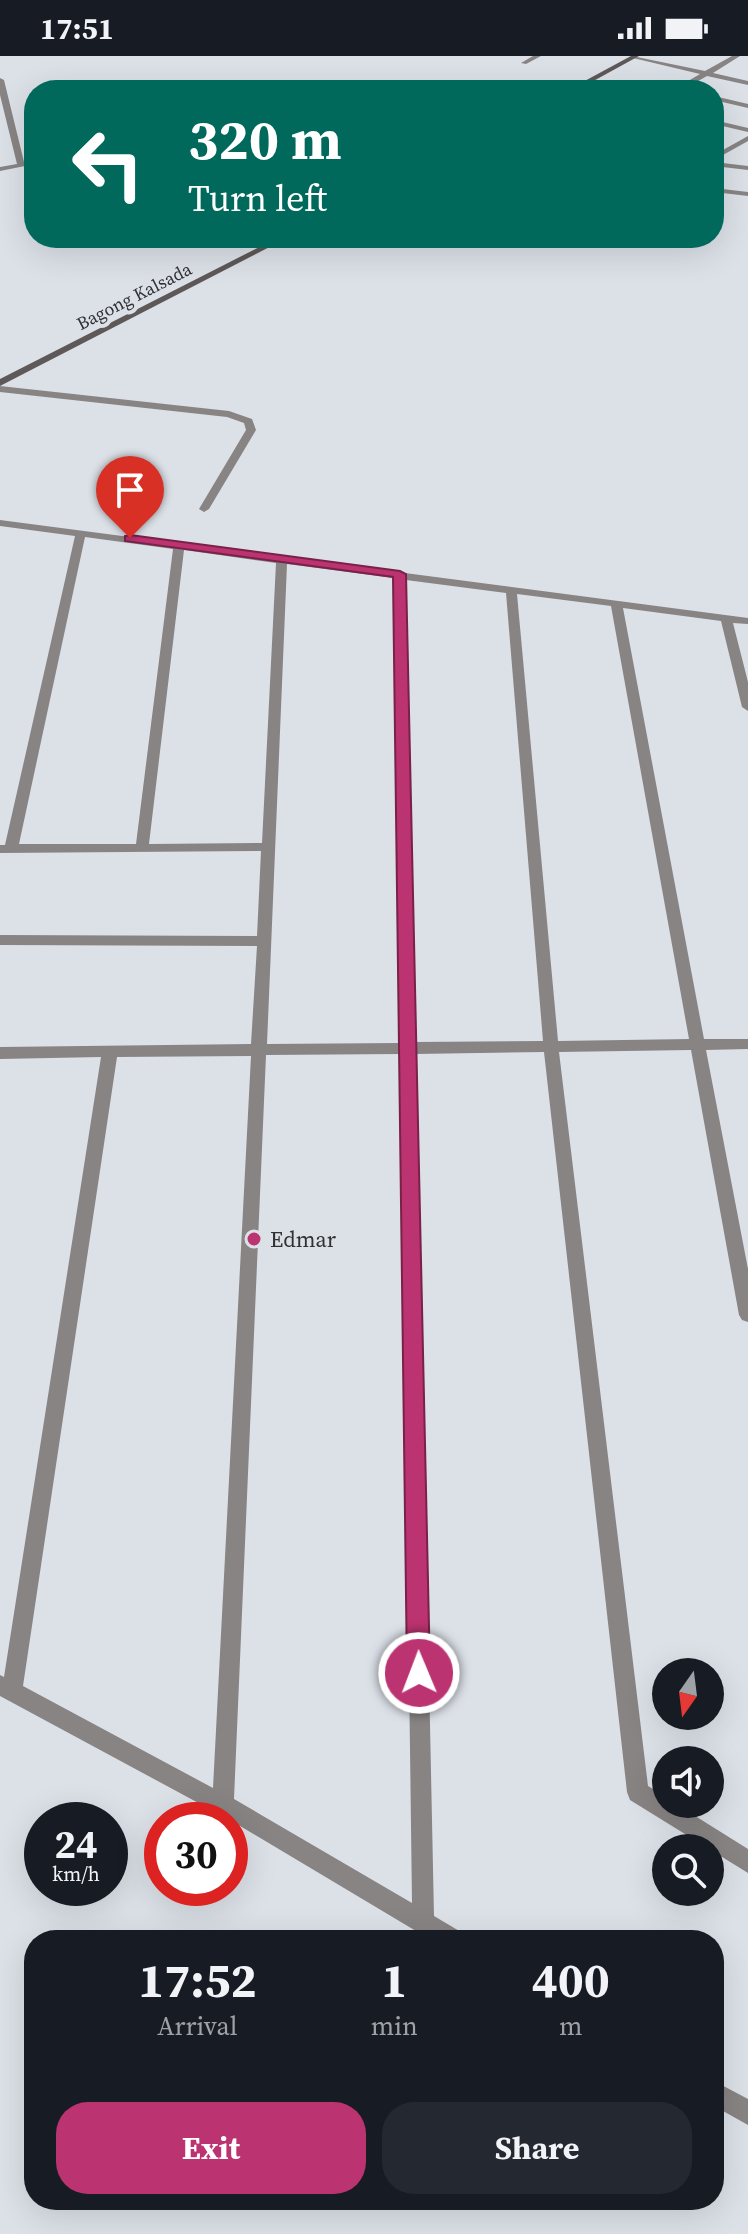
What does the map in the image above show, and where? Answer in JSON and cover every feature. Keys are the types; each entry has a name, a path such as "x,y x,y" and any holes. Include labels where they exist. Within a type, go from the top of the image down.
{"street":[{"path":"524,63 538,56"},
{"path":"591,80 636,56 748,83"},
{"path":"695,80 736,57 748,60"},
{"path":"0,80 21,166 0,169"},
{"path":"724,100 748,106"},
{"path":"724,124 748,130"},
{"path":"724,152 748,138"},
{"path":"0,142 15,140"},
{"path":"724,165 748,168"},
{"path":"724,191 748,194"},
{"name":"Bagong Kalsada","path":"0,386 264,248"},
{"path":"0,386 229,414 248,421 251,430 204,509"},
{"path":"0,523 748,621"},
{"path":"81,532 6,849 268,847"},
{"path":"142,848 179,545"},
{"path":"223,1802 282,560"},
{"path":"400,574 423,1922"},
{"path":"511,589 551,1046 638,1792 748,1862"},
{"path":"616,603 695,1044 748,1315"},
{"path":"726,618 748,707"},
{"path":"0,940 264,941"},
{"path":"0,1053 748,1044"},
{"path":"110,1051 6,1688 217,1802"},
{"path":"248,1820 436,1930"},
{"path":"724,2099 748,2113"}],"place":[{"name":"Edmar","path":"254,1239"}],"route":[{"path":"130,538 400,574 419,1673"}]}
